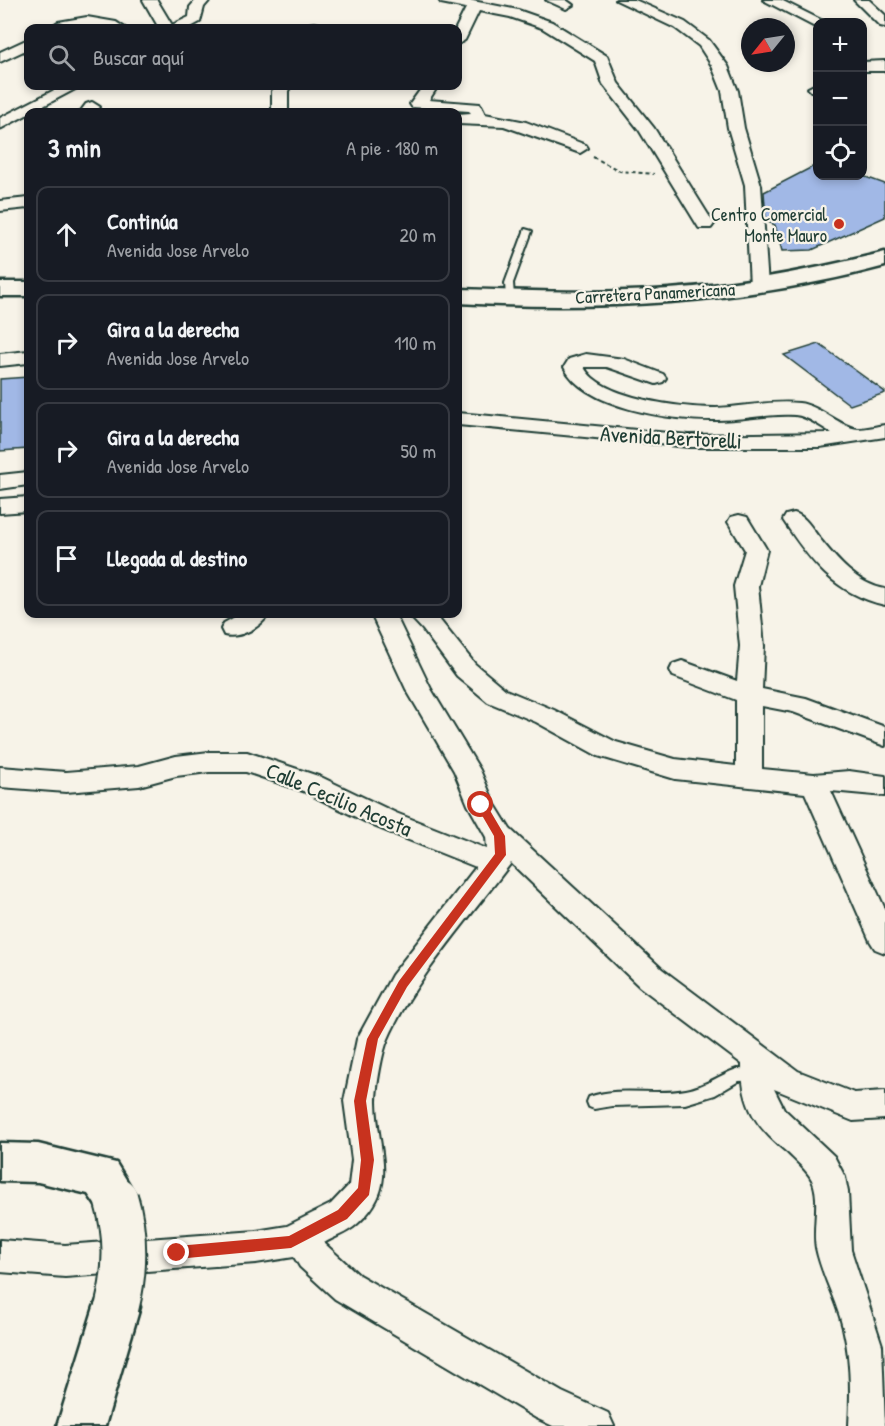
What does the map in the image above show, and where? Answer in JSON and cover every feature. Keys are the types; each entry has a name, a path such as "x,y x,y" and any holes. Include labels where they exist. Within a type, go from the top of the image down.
{"main road":[{"name":"Carretera Panamericana","path":"462,296 694,294 759,286 836,272 885,259"},
{"path":"0,289 24,289"},
{"path":"0,1162 38,1163 101,1177 116,1199 124,1221 126,1254 117,1307 81,1426"}],"street":[{"path":"150,0 164,24"},
{"path":"187,24 195,21 198,16 197,7 203,0"},
{"path":"446,0 513,13 547,25 602,59 612,84 646,128 705,224"},
{"path":"623,0 680,25 704,43 720,66 730,91 736,128 753,185 759,286"},
{"path":"770,0 813,21"},
{"path":"861,0 885,24"},
{"path":"462,32 474,6"},
{"path":"71,24 82,21 110,24"},
{"path":"0,58 24,45"},
{"path":"867,66 885,66"},
{"path":"31,108 65,90"},
{"path":"280,108 281,90"},
{"path":"427,90 418,104 474,107 478,111 466,118"},
{"path":"0,124 24,112"},
{"path":"466,118 546,134 580,148"},
{"path":"0,130 24,129"},
{"path":"0,206 24,203"},
{"path":"0,360 24,357"},
{"path":"656,378 602,359 582,361 576,363 574,367 580,379 608,396 702,414 800,409 854,436"},
{"name":"Avenida Bertorelli","path":"462,419 689,441 820,441 885,431"},
{"path":"0,482 24,479"},
{"path":"0,506 24,504"},
{"path":"794,520 825,561 856,586 885,597"},
{"path":"739,522 756,550 746,586 752,646 749,695 749,778"},
{"path":"234,629 251,618"},
{"path":"385,618 414,679 467,770 497,850 758,1067 853,1107 885,1105"},
{"path":"425,618 432,624 466,670 497,696 545,716 607,749 675,769 749,778 814,783 833,781 885,786"},
{"path":"682,670 749,695 797,704 885,737"},
{"name":"Calle Cecilio Acosta","path":"0,777 66,782 140,776 176,766 209,762 247,762 312,784 386,820 497,850"},
{"path":"814,783 885,941"},
{"path":"0,1256 65,1261 291,1242 343,1215 364,1191 368,1160 360,1101 372,1039 403,984 497,850"},
{"path":"758,1067 759,1094 774,1122 808,1152 828,1177 831,1239 837,1264 858,1320 866,1359 870,1396 867,1426"},
{"path":"301,1236 312,1255 347,1287 549,1405 595,1426"}],"lane":[{"path":"510,297 509,283 528,231"},
{"path":"594,1102 612,1099 685,1097 710,1090 737,1075 758,1067"}],"path":[{"path":"580,148 620,171 676,176"}],"building":[{"path":"813,167 813,180 867,180 867,177 885,184 885,217 812,250 782,251 775,225 766,221 764,192"},
{"path":"819,344 885,393 850,405 784,355"},
{"path":"24,377 24,449 0,451 0,379"}],"place":[{"name":"Centro Comercial Monte Mauro","path":"839,224"}],"route":[{"path":"177,1253 291,1242 343,1215 364,1191 368,1160 360,1101 372,1039 403,984 501,855 500,836 481,805"}]}
